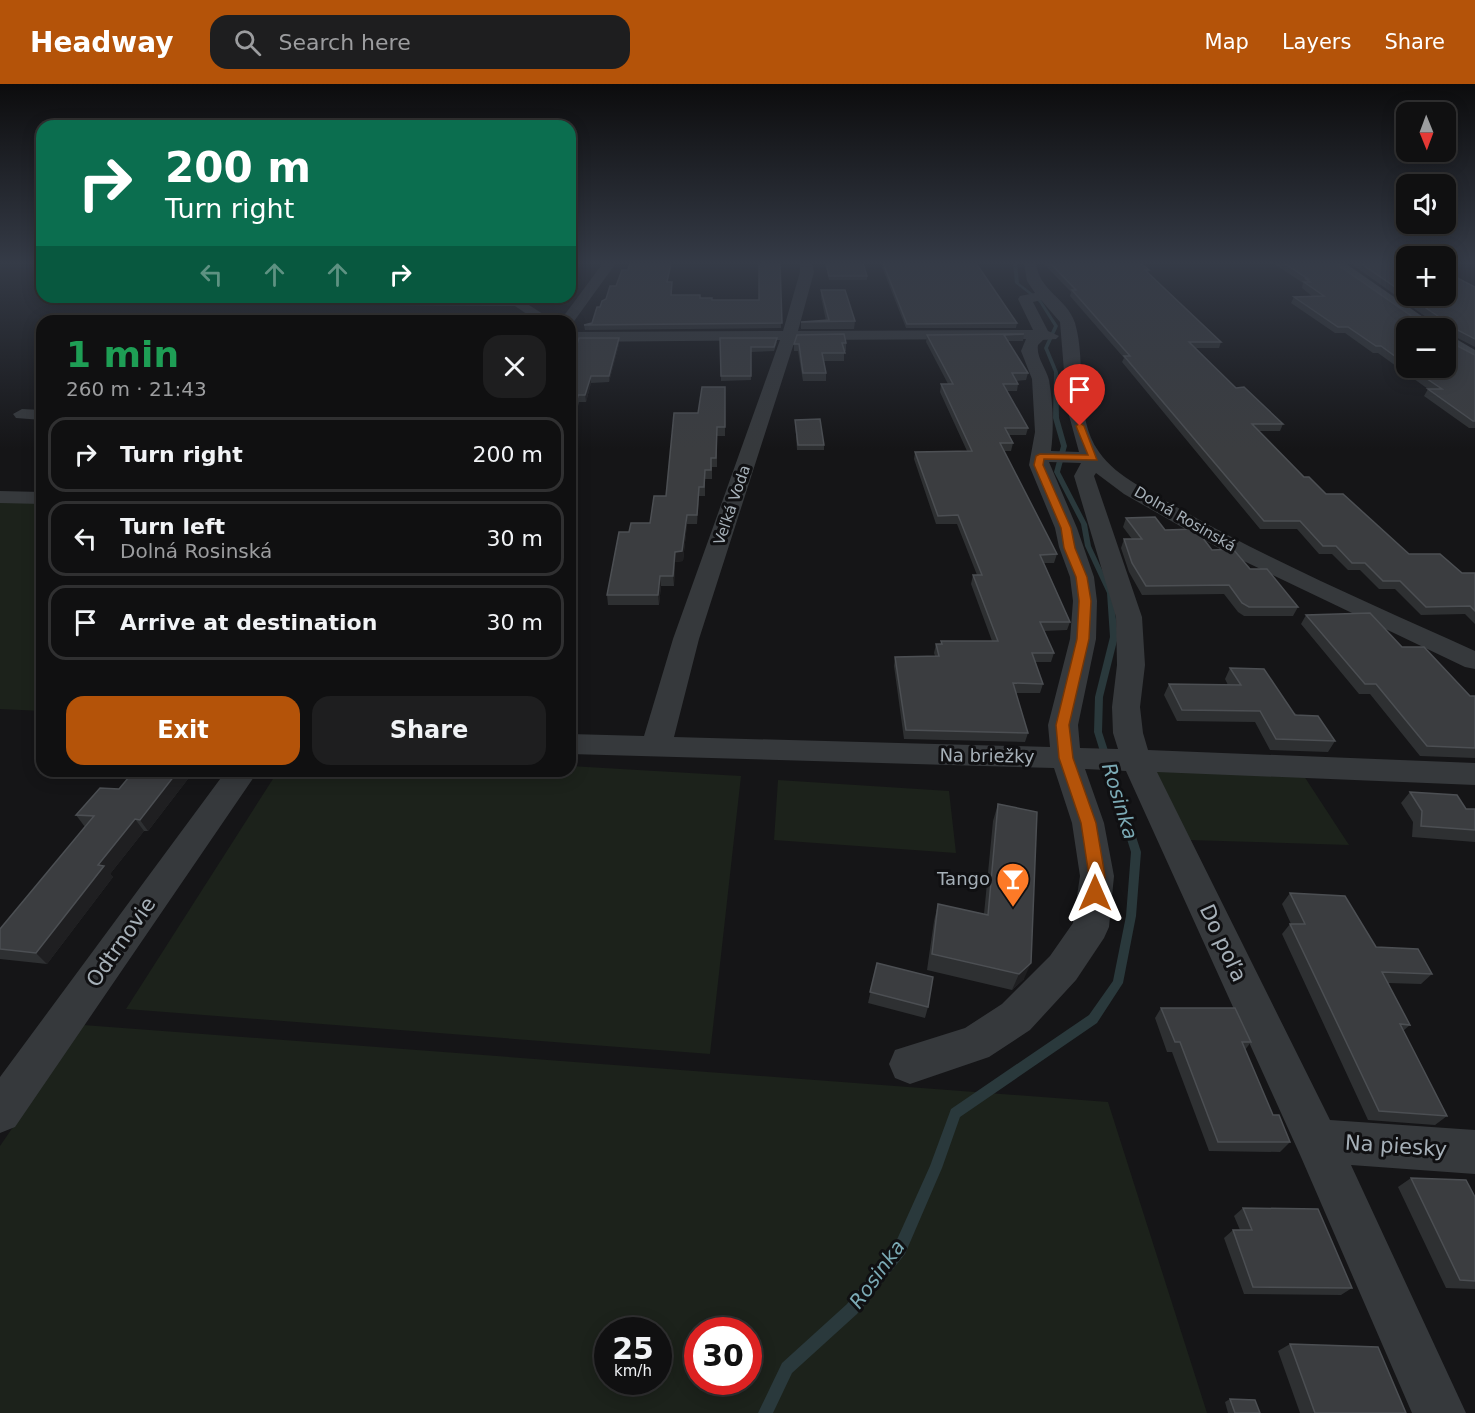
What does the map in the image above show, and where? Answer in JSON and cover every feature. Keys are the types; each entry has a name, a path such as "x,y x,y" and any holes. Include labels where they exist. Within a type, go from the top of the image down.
{"street":[{"name":"Veľká Voda","path":"656,747 686,639 792,325"},
{"name":"Dolná Rosinská","path":"1039,325 1053,337 1086,445 1063,457"},
{"path":"576,337 1053,337"},
{"path":"910,1064 975,1044 1016,1017 1063,968 1091,927 1097,876 1088,823 1102,760 1063,725 1083,639 1085,601 1082,577 1070,548 1066,528 1039,465 1063,457 1044,432 1040,379 1029,351 1033,338 1053,337"},
{"path":"1456,345 1475,358"},
{"path":"22,414 36,415"},
{"name":"Dolná Rosinská","path":"1063,457 1130,488 1214,537 1475,661"},
{"name":"Do poľa","path":"1063,457 1084,476 1129,617 1131,665 1126,707 1128,733 1102,760 1317,1141 1439,1413"},
{"path":"0,497 36,498"},
{"name":"Na briežky","path":"576,744 1475,774"},
{"name":"Odtrnovie","path":"0,1112 239,777"},
{"name":"Na piesky","path":"1317,1141 1475,1152"}],"shaded area":[{"path":"0,498 36,499 36,711 0,709"},
{"path":"576,766 741,776 710,1054 126,1009 274,777 576,777"},
{"path":"1155,771 1304,776 1349,845 1188,840"},
{"path":"778,780 949,791 956,853 774,840"},
{"path":"83,1025 1108,1102 1207,1413 0,1413 0,1146"}],"building":[{"path":"1103,325 1203,325 1221,342 1189,342 1236,388 1244,387 1283,424 1252,424 1304,477 1309,477 1326,494 1343,494 1409,554 1440,554 1462,573 1475,573 1475,611 1470,606 1426,607 1400,581 1383,581 1365,563 1352,563 1336,546 1323,546 1300,521 1264,521 1124,356 1130,356"},
{"path":"1335,325 1396,325 1396,357 1381,346 1376,346 1348,327"},
{"path":"1456,325 1475,325 1475,339 1456,329"},
{"path":"844,334 846,343 842,343 845,353 822,353 826,373 803,373 799,344 794,344 797,335"},
{"path":"1024,334 1004,335 1028,373 1012,373 1018,384 1003,384 1028,428 1005,428 1013,443 1000,443 1057,554 1040,555 1070,622 1040,622 1054,653 1032,653 1043,684 1013,683 1028,733 906,730 895,657 939,656 936,644 942,644 941,641 998,641 973,575 982,575 958,515 938,516 915,452 972,451 941,384 953,384 927,335"},
{"path":"579,338 619,338 609,376 591,376 585,395 578,395 577,400 576,400 576,347"},
{"path":"720,338 777,338 774,347 751,347 751,376 721,376"},
{"path":"1456,345 1475,355 1475,421 1428,389 1442,389 1426,378 1456,378"},
{"path":"702,387 725,387 725,427 717,427 716,458 711,458 711,470 705,470 704,487 699,487 697,515 687,515 682,551 675,552 673,576 660,576 658,595 607,595 619,532 629,532 631,523 650,523 654,496 666,496 674,413 698,413"},
{"path":"820,419 824,445 798,445 795,420"},
{"path":"1155,517 1165,530 1196,529 1212,550 1233,549 1250,569 1267,569 1298,607 1249,607 1242,603 1229,585 1146,586 1132,563 1124,539 1142,539 1126,518"},
{"path":"1370,613 1402,647 1424,647 1470,696 1475,696 1475,748 1427,746 1376,684 1365,684 1306,615"},
{"path":"1230,668 1264,669 1295,715 1318,716 1335,741 1276,739 1260,711 1182,710 1169,684 1241,685"},
{"path":"129,777 173,777 140,820 135,819 98,865 104,866 36,953 0,949 0,929 94,816 76,815 100,788 119,789"},
{"path":"1410,792 1457,795 1466,809 1475,809 1475,830 1421,826 1422,811"},
{"path":"998,804 1037,812 1031,963 1019,974 932,954 938,904 988,915"},
{"path":"1290,893 1345,896 1376,947 1418,949 1432,974 1382,972 1410,1025 1400,1024 1447,1116 1379,1111 1290,924 1305,924"},
{"path":"877,963 933,977 928,1007 870,992"},
{"path":"1161,1008 1235,1008 1251,1042 1242,1042 1273,1115 1279,1115 1290,1142 1218,1142 1180,1042 1175,1042"},
{"path":"1411,1178 1466,1180 1475,1197 1475,1281 1460,1280"},
{"path":"1243,1208 1318,1209 1352,1288 1253,1287 1233,1230 1252,1230"},
{"path":"1290,1344 1378,1347 1406,1413 1315,1413"},
{"path":"1230,1399 1255,1400 1260,1413 1235,1413"}],"waterway":[{"name":"Rosinka","path":"765,1413 787,1368 852,1309 900,1249 936,1168 955,1113 1093,1019 1118,983 1131,916 1136,852 1098,732 1099,697 1114,637 1110,593 1088,546 1084,524 1057,472 1064,446 1056,418 1056,372 1046,348 1055,325"}],"place":[{"name":"Tango","path":"1013,908"}],"route":[{"path":"1080,426 1086,445 1094,458 1040,456 1039,465 1066,528 1070,548 1082,577 1085,601 1083,639 1063,725 1066,758 1088,823 1097,876 1095,893"}]}
